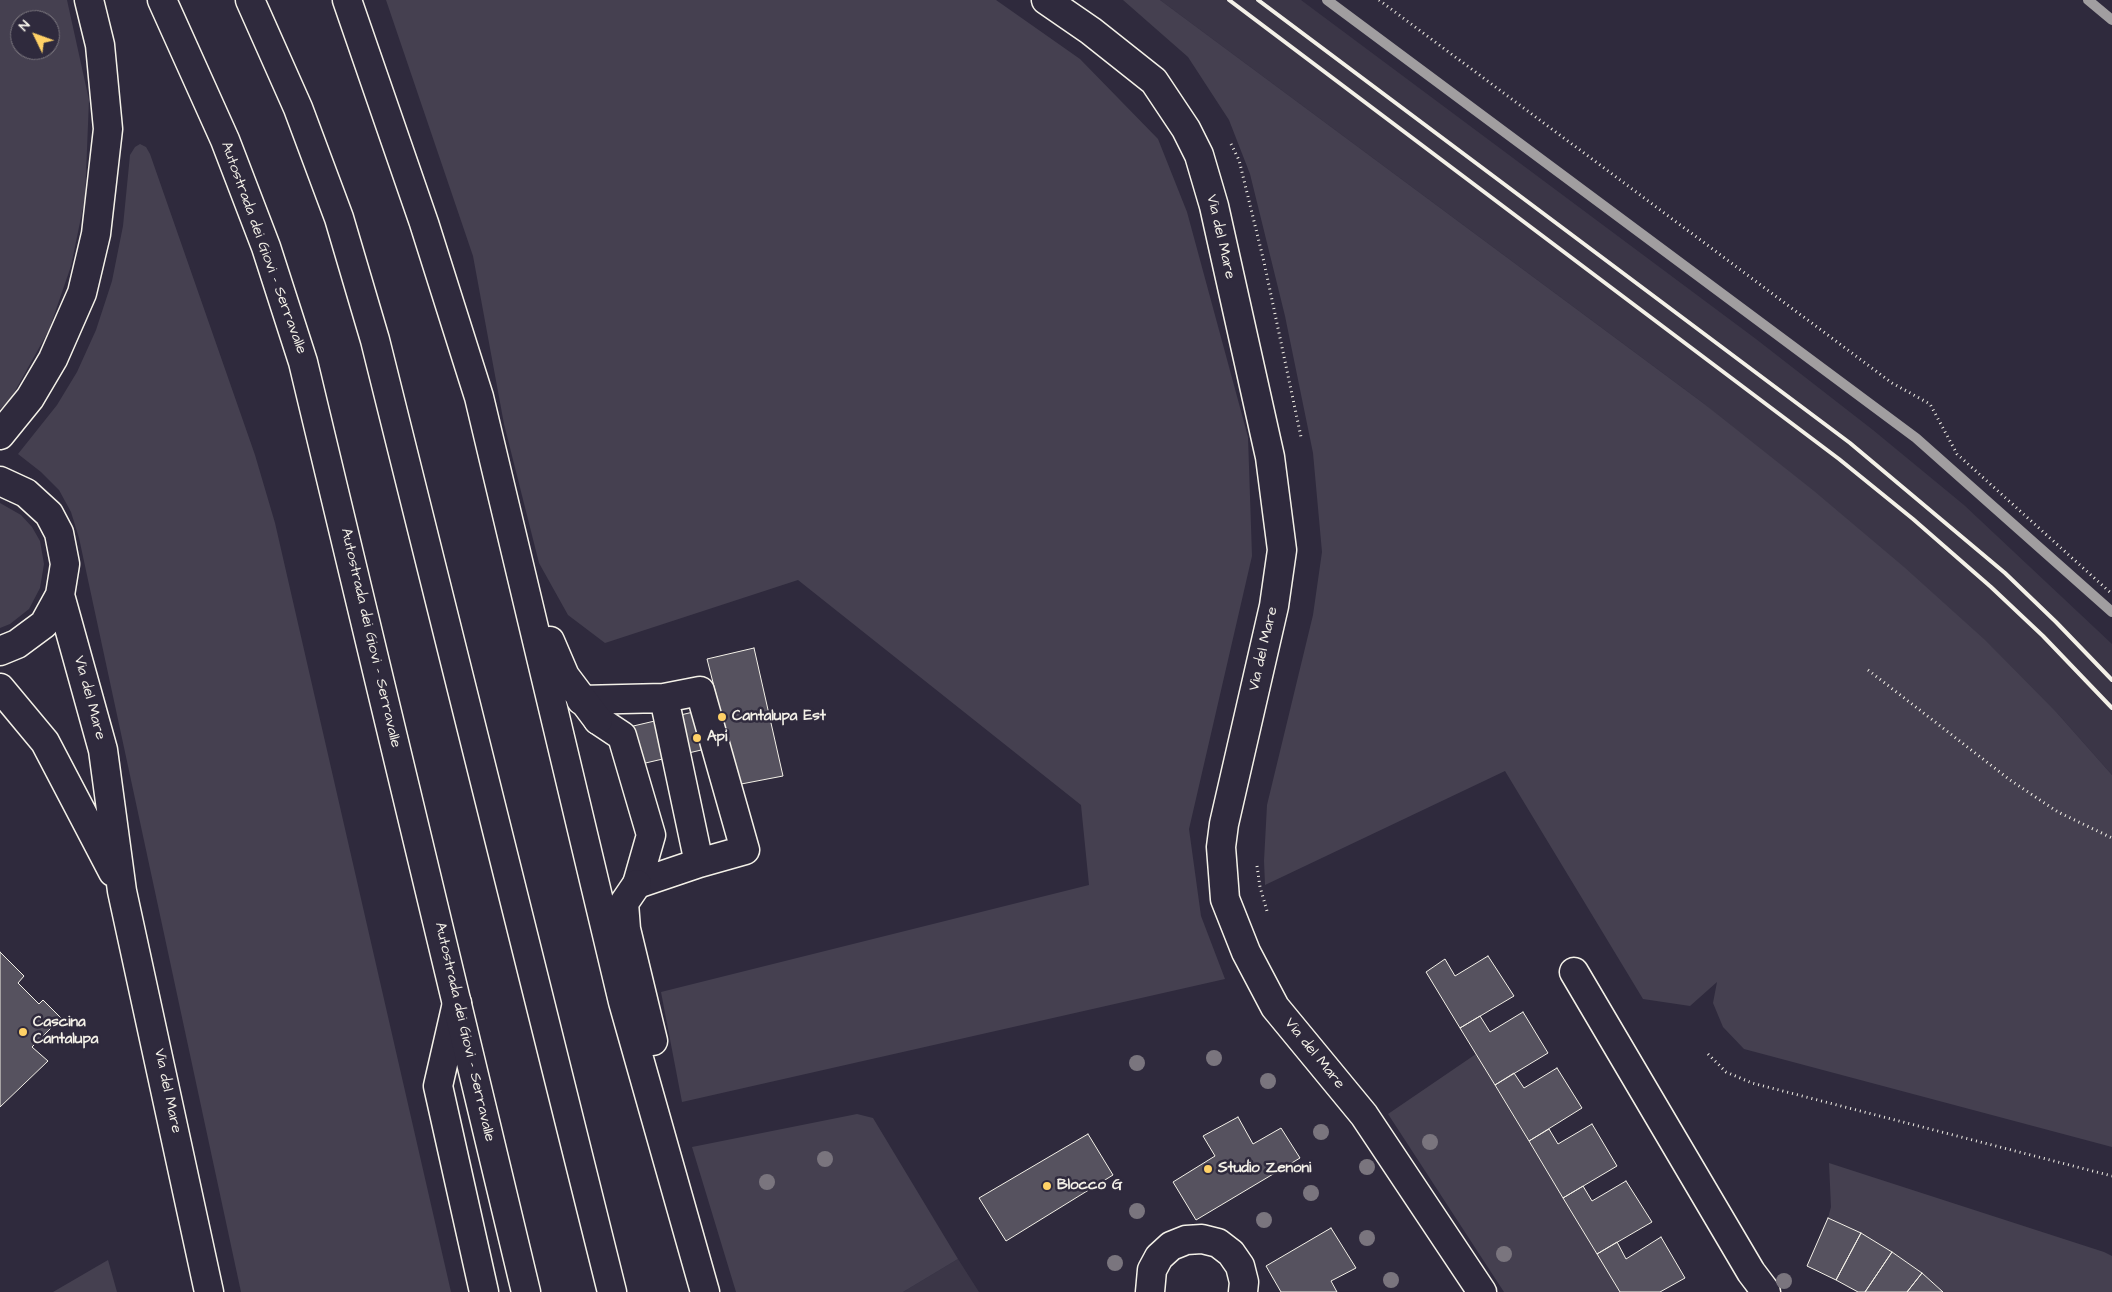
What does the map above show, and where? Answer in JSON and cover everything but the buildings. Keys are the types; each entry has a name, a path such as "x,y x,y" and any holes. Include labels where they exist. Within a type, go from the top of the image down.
{"main road":[{"path":"0,435 30,398 53,359 82,293 96,234 108,129 100,45 89,0"},
{"name":"Autostrada dei Giovi - Serravalle","path":"162,0 225,140 266,247 304,362 526,1292"},
{"path":"250,0 298,108 328,191 375,340 612,1292"},
{"path":"347,0 424,223 479,396 623,1002 694,1246"},
{"name":"Via del Mare","path":"1046,0 1091,31 1154,81 1186,129 1199,155 1214,206 1270,457 1282,550 1274,606 1224,824 1222,847 1225,899 1246,952 1275,1008 1364,1115 1482,1292"},
{"path":"0,481 17,487 35,499 55,523 65,553 65,574 60,595 50,615 36,632 17,644 0,651"},
{"path":"522,580 565,676 590,710 622,736 651,836 636,884 624,903 626,930 663,1084 694,1246 705,1292"},
{"name":"Via del Mare","path":"60,595 103,750 122,891 209,1292"},
{"name":"Via del Mare","path":"0,688 45,742 122,891"},
{"path":"590,710 700,691 745,850 636,884"},
{"path":"664,698 699,863"},
{"path":"1574,972 1751,1272 1766,1292"},
{"path":"457,1003 438,1086 484,1292"},
{"path":"1150,1292 1152,1270 1159,1257 1171,1246 1186,1240 1202,1239 1218,1243 1231,1253 1240,1266 1244,1282 1243,1292"}],"path":[{"path":"1379,0 1892,383 1930,404 1957,454 2112,594"},
{"path":"1868,670 2010,780 2058,812 2112,838"},
{"path":"1708,1054 1726,1072 1752,1083 2112,1176"}],"shaded area":[{"path":"0,0 67,0 89,100 85,198 71,266 49,330 10,400 0,409"},
{"path":"386,0 996,0 1080,59 1158,139 1187,212 1248,437 1252,556 1189,829 1201,916 1225,979 682,1102 661,992 1089,885 1081,805 798,580 605,643 568,615 539,563 504,424 473,256"},
{"path":"1123,0 1160,0 1703,403 1814,491 1904,567 1985,640 2058,714 2112,775 2112,1147 1744,1049 1723,1027 1713,1003 1717,982 1690,1006 1643,999 1505,771 1265,885 1264,861 1267,805 1313,615 1322,552 1313,453 1285,316 1250,174 1229,120 1188,57"},
{"path":"1160,0 1301,0 1756,339 1873,430 1964,505 2112,644 2112,775 2058,714 1703,403"},
{"path":"140,144 146,147 150,154 255,455 275,523 451,1292 241,1292 79,538 71,512 59,490 41,472 18,454 57,405 77,372 96,330 112,281 123,226 130,155 135,147"},
{"path":"0,503 21,515 32,527 40,541 44,564 40,588 29,609 10,624 0,628"},
{"path":"1476,1054 1620,1292 1504,1292 1388,1114"},
{"path":"857,1114 873,1118 958,1259 903,1292 736,1292 692,1147"},
{"path":"1829,1163 2104,1252 2112,1256 2112,1292 1943,1292 1922,1273 1892,1252 1861,1233 1828,1218 1831,1207"},
{"path":"958,1259 979,1292 903,1292"},
{"path":"108,1260 117,1292 53,1292"}],"waterway":[{"path":"1327,0 1916,438 2112,612"},
{"path":"2088,0 2112,20"}],"railway":[{"path":"1229,0 1839,459 1913,519 1991,587 2043,636 2112,708"},
{"path":"1258,0 1850,443 2005,573 2112,680"}],"place":[{"name":"Cantalupa Est","path":"722,717"},
{"name":"Api","path":"697,738"},
{"name":"Cascina Cantalupa","path":"23,1032"},
{"name":"Studio Zenoni","path":"1208,1169"},
{"name":"Blocco G","path":"1047,1186"}]}
